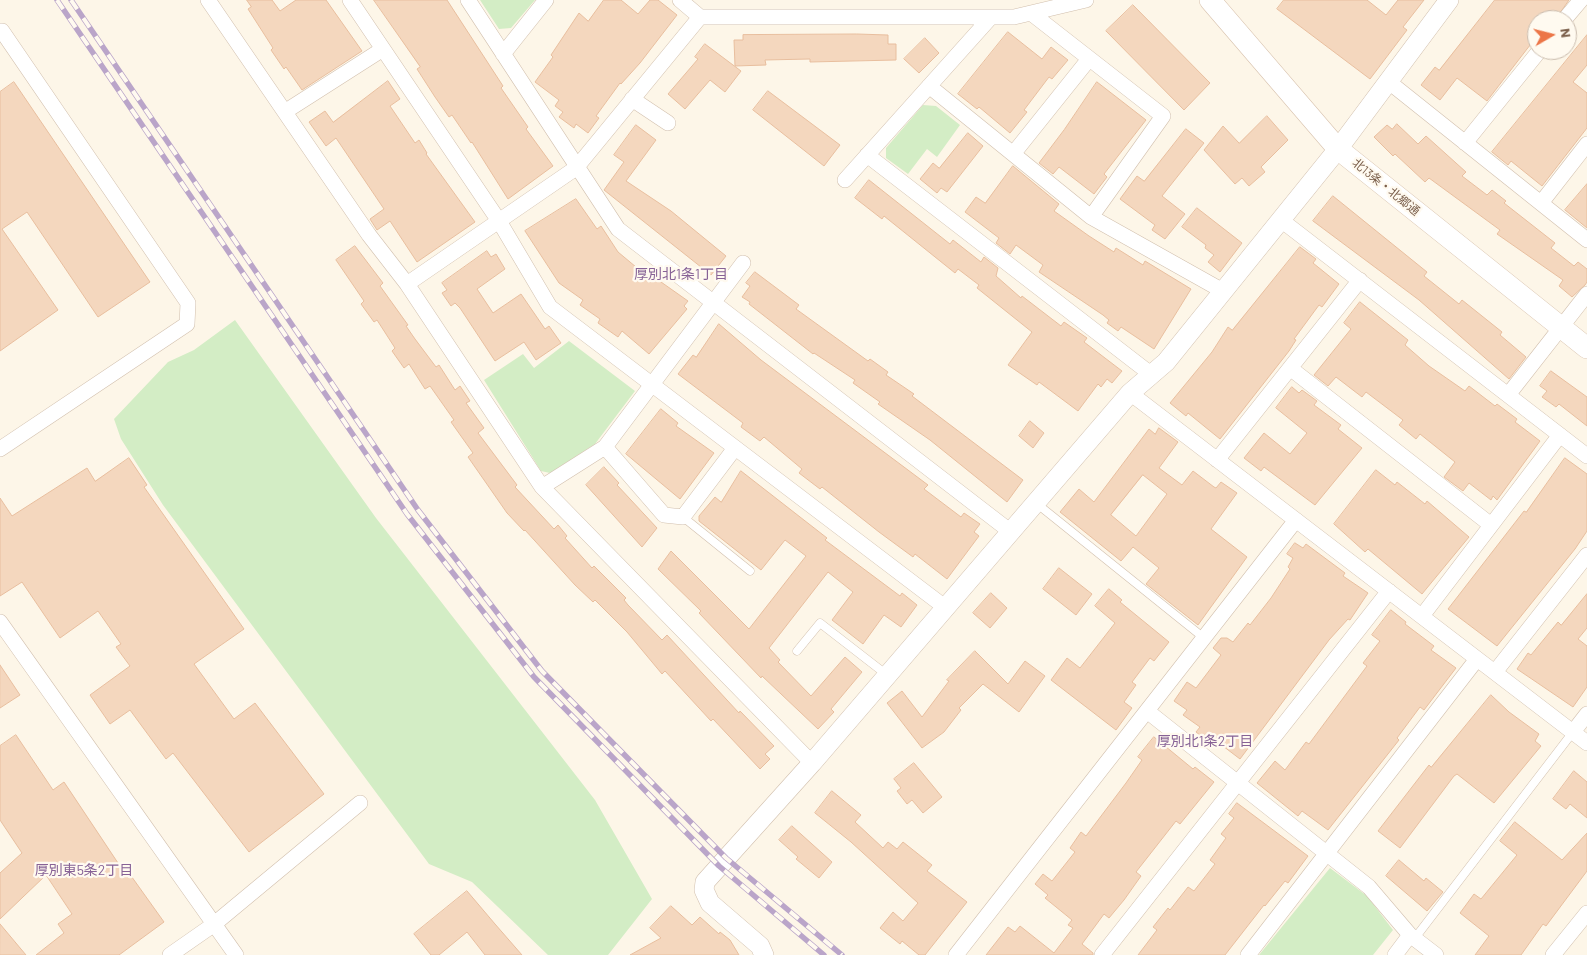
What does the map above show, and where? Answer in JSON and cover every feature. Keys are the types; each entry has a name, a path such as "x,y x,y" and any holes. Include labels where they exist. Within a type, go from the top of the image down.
{"main road":[{"name":"北13条・北郷通","path":"1210,0 1338,149 1587,348"}],"street":[{"path":"208,0 286,111 369,235 407,284 542,487 812,763"},
{"path":"350,0 498,221 550,307 946,608"},
{"path":"468,0 576,168 618,229 1011,532"},
{"path":"503,54 546,0"},
{"path":"680,0 700,17 1014,17 1086,0"},
{"path":"764,955 760,946 710,903 704,890 705,882 812,763 1130,393 1166,362 1338,149 1450,0"},
{"path":"1572,10 1581,0"},
{"path":"1031,13 1163,116 1091,217"},
{"path":"407,284 576,168 700,17"},
{"path":"845,180 991,17"},
{"path":"0,31 2,31 188,303 187,324 0,449"},
{"path":"286,111 383,49"},
{"path":"1013,154 1089,59"},
{"path":"1465,143 1532,60"},
{"path":"1389,82 1587,240"},
{"path":"929,86 1091,217 1224,291"},
{"path":"632,99 668,123"},
{"path":"1541,203 1587,144"},
{"path":"867,155 1152,375"},
{"path":"1281,220 1587,456"},
{"path":"542,487 605,447 743,263"},
{"path":"1218,460 1360,280"},
{"path":"1508,395 1587,294"},
{"path":"1290,368 1492,525"},
{"path":"1130,393 1587,743"},
{"path":"1422,616 1560,435"},
{"path":"605,447 664,515 683,516 735,448"},
{"path":"956,955 1296,520"},
{"path":"1495,672 1587,555"},
{"path":"1102,955 1389,591"},
{"path":"0,622 236,955"},
{"path":"1248,955 1477,659"},
{"path":"1146,711 1369,887 1413,937 1436,955"},
{"path":"1573,732 1587,714"},
{"path":"170,955 213,925 360,803"},
{"path":"1553,955 1587,913"},
{"path":"1395,955 1413,937"}],"lane":[{"path":"1035,503 1204,638"},
{"path":"683,516 750,571"},
{"path":"798,651 820,623 888,675"},
{"path":"1413,937 1573,732"}],"green space":[{"path":"480,0 535,0 511,28 499,29"},
{"path":"923,105 936,106 960,125 937,157 927,149 908,174 886,158 886,148"},
{"path":"235,320 376,518 595,800 652,899 608,955 548,955 472,882 429,864 163,505 121,439 114,419 168,362 194,350"},
{"path":"569,341 635,391 595,444 550,473 541,471 484,380 523,354 534,368"},
{"path":"1330,868 1367,896 1393,930 1373,955 1259,955"}],"building":[{"path":"247,0 272,0 280,11 296,0 326,0 362,51 302,90 271,50 273,48 248,9 251,7"},
{"path":"374,0 447,0 503,86 501,88 528,127 526,129 553,166 508,199 472,142 452,115 449,117 435,97 417,69 420,67"},
{"path":"604,0 621,0 638,14 650,0 658,0 677,15 640,63 620,83 596,116 599,118 588,133 576,124 574,128 559,117 563,112 555,106 559,100 535,82 553,57 551,55 579,13 588,21"},
{"path":"1284,0 1367,0 1386,15 1398,0 1424,0 1403,27 1407,30 1370,79 1277,9"},
{"path":"1495,0 1569,0 1562,10 1527,10 1527,49 1487,101 1457,78 1440,100 1421,85 1435,67 1439,70"},
{"path":"1133,5 1210,83 1184,110 1106,31"},
{"path":"1008,32 1042,59 1051,47 1068,60 1052,79 1049,77 1024,110 1027,112 1010,133 979,107 977,109 958,94"},
{"path":"743,35 888,35 888,44 896,44 896,60 810,62 810,59 765,60 766,65 735,66 734,40 743,40"},
{"path":"1587,35 1587,65 1573,82 1587,93 1587,128 1542,186 1511,161 1508,165 1492,152 1567,60 1577,60 1577,47"},
{"path":"925,38 939,53 919,73 904,59"},
{"path":"705,44 741,71 725,92 710,80 685,109 668,94 698,59 695,57"},
{"path":"388,81 400,99 390,106 415,143 419,140 426,154 475,222 417,262 390,221 377,230 370,219 384,209 336,138 326,146 309,122 325,111 333,122"},
{"path":"14,82 150,282 98,317 27,212 2,229 58,310 0,351 0,92"},
{"path":"1097,82 1146,120 1104,174 1107,177 1094,194 1059,167 1053,174 1039,163"},
{"path":"768,91 840,145 824,166 753,110"},
{"path":"1267,116 1288,140 1261,167 1265,172 1249,186 1242,178 1235,184 1204,150 1223,126 1239,143"},
{"path":"1397,124 1418,144 1426,136 1466,172 1462,176 1487,195 1492,190 1506,201 1504,203 1555,243 1551,248 1574,266 1578,262 1587,269 1587,282 1585,285 1572,297 1559,286 1563,280 1497,234 1500,230 1429,178 1425,182 1395,154 1393,156 1374,137 1387,125 1392,129"},
{"path":"636,125 656,140 626,181 671,211 726,256 711,275 604,190 624,162 614,155"},
{"path":"1186,129 1204,143 1162,196 1185,214 1165,239 1152,230 1155,225 1120,199 1137,176 1144,181"},
{"path":"968,133 983,146 947,192 941,188 937,193 920,179 933,163 939,168"},
{"path":"1013,166 1059,204 1054,211 1089,236 1114,252 1116,248 1143,265 1145,261 1191,289 1154,349 1121,327 1118,331 1107,323 1109,320 1103,315 1039,272 1043,265 1016,245 1010,254 996,243 999,238 965,212 976,197 985,203"},
{"path":"869,180 950,244 953,240 981,262 984,257 998,268 996,276 1021,298 1022,296 1061,326 1064,322 1087,338 1084,342 1122,371 1112,383 1107,379 1101,387 1098,384 1078,411 1039,382 1037,385 1008,365 1032,332 977,288 979,285 958,269 955,273 884,216 882,219 855,198"},
{"path":"1587,184 1587,228 1565,210"},
{"path":"1333,196 1427,272 1424,276 1459,304 1462,300 1502,332 1500,335 1526,357 1509,379 1419,300 1313,221"},
{"path":"576,199 597,229 601,226 618,252 642,272 644,270 688,301 684,306 687,309 649,354 622,331 618,337 598,323 600,319 580,305 583,300 559,283 525,231"},
{"path":"1197,208 1242,243 1220,272 1208,262 1214,255 1205,248 1206,245 1182,227"},
{"path":"355,246 383,283 380,286 408,325 406,326 415,339 436,367 439,365 455,390 460,386 470,401 466,403 484,428 478,433 517,485 515,487 554,529 558,525 567,536 565,538 592,568 594,566 626,598 624,600 628,605 662,640 667,635 739,713 740,711 774,746 765,754 770,759 760,769 713,719 711,721 665,671 662,674 627,632 595,600 593,602 575,585 507,513 468,457 473,453 451,422 454,420 430,386 425,389 409,364 404,368 392,351 395,348 377,320 374,322 361,304 364,301 336,260"},
{"path":"1300,247 1316,259 1313,263 1339,284 1322,307 1319,305 1294,339 1296,340 1289,351 1220,439 1188,413 1186,416 1170,403 1212,352 1228,327 1232,330"},
{"path":"487,251 491,257 496,254 505,269 477,289 493,313 521,294 545,329 549,326 561,343 536,360 524,342 495,361 460,308 455,303 451,306 442,293 447,290 442,283"},
{"path":"755,272 799,305 796,309 868,361 870,359 888,372 886,375 914,394 912,396 1023,480 1007,502 930,440 878,404 880,402 853,383 855,380 813,354 749,304 750,302 742,297 750,286 746,283"},
{"path":"1360,302 1408,340 1405,345 1429,366 1465,391 1469,386 1495,406 1497,404 1517,419 1515,422 1540,441 1497,500 1493,496 1491,500 1469,483 1463,491 1444,477 1455,462 1420,434 1416,439 1399,425 1403,420 1366,392 1362,397 1336,377 1328,386 1314,375 1351,329 1344,323"},
{"path":"719,324 761,360 928,485 924,489 961,517 964,513 980,524 974,532 979,536 947,579 915,554 913,557 879,532 822,487 820,489 799,473 802,469 764,437 760,441 741,427 743,423 678,374 693,355 696,357"},
{"path":"1551,371 1587,397 1587,426 1559,404 1556,407 1542,397 1547,391 1540,386"},
{"path":"1292,387 1299,393 1302,390 1317,401 1314,405 1341,425 1338,429 1362,448 1315,505 1264,467 1261,471 1244,458 1264,433 1290,454 1307,433 1276,408"},
{"path":"661,409 678,423 676,426 714,453 680,499 626,454"},
{"path":"1030,421 1044,433 1033,448 1019,436"},
{"path":"1159,428 1178,442 1159,468 1182,485 1193,471 1216,488 1221,482 1237,493 1211,529 1247,557 1198,625 1146,584 1159,568 1133,547 1121,561 1060,512 1079,489 1094,502 1149,429 1155,434","holes":["1143,475 1167,494 1136,536 1111,515"]},
{"path":"129,458 147,485 144,487 244,629 194,664 234,719 255,703 324,794 249,852 173,753 166,759 130,710 110,724 90,695 130,666 116,647 121,644 98,611 60,638 22,582 0,596 0,498 12,516 87,468 95,481"},
{"path":"1565,458 1587,474 1587,531 1575,549 1497,646 1448,609 1524,511 1526,512"},
{"path":"604,467 619,483 617,485 657,528 642,547 586,485"},
{"path":"1376,470 1395,485 1397,482 1425,504 1427,501 1469,537 1422,594 1368,549 1365,552 1334,524"},
{"path":"741,471 827,538 825,540 900,596 902,593 917,605 901,627 884,615 863,644 832,620 853,592 828,572 769,648 780,660 778,662 811,696 845,657 862,672 831,709 834,712 818,729 762,676 761,678 699,613 701,611 658,569 671,551 749,629 806,556 785,540 761,570 699,521 699,516 715,497 721,502"},
{"path":"1295,543 1303,548 1306,544 1345,573 1343,576 1368,593 1350,620 1348,619 1329,640 1240,759 1215,740 1212,744 1196,732 1200,727 1183,715 1187,710 1174,701 1187,682 1196,688 1221,655 1213,648 1221,638 1227,638 1233,642 1248,623 1250,625 1271,598 1290,569 1288,567 1293,558 1287,554"},
{"path":"1059,568 1092,594 1076,615 1043,589"},
{"path":"1109,589 1122,600 1120,602 1169,642 1154,661 1150,658 1132,682 1136,685 1124,702 1132,708 1116,730 1051,680 1067,658 1080,668 1115,623 1095,606"},
{"path":"991,593 1007,608 990,628 973,613"},
{"path":"1587,594 1587,628 1578,639 1587,646 1587,687 1573,707 1517,669 1528,653 1531,655 1558,622 1561,625"},
{"path":"1391,610 1406,622 1405,624 1434,646 1431,650 1456,668 1424,710 1420,707 1397,738 1399,740 1328,830 1302,811 1298,816 1257,783 1275,761 1285,770 1306,742 1309,744 1367,666 1363,663 1380,641 1372,635"},
{"path":"975,651 1008,684 1025,661 1045,676 1019,712 983,684 959,708 961,710 944,732 922,748 887,703 902,691 922,717 949,681 947,680"},
{"path":"0,665 20,695 0,708"},
{"path":"1491,695 1509,712 1539,734 1535,741 1541,746 1494,803 1457,774 1454,776 1400,848 1378,831 1429,765 1431,767"},
{"path":"16,735 53,790 64,782 126,875 129,873 164,922 119,955 36,955 64,933 58,924 72,914 46,875 0,919 0,873 22,853 0,820 0,746"},
{"path":"1154,737 1193,769 1195,767 1214,782 1180,824 1176,821 1136,872 1141,876 1124,900 1109,918 1104,914 1082,944 1093,955 986,955 1008,927 1015,932 1020,926 1054,953 1073,928 1068,925 1072,920 1045,898 1048,895 1035,884 1043,874 1052,881 1075,852 1070,848 1081,832 1086,836 1142,760 1138,757"},
{"path":"914,763 942,797 923,813 912,800 907,804 897,791 901,788 894,779"},
{"path":"1574,771 1587,782 1587,818 1570,804 1566,809 1553,799"},
{"path":"832,791 861,815 855,822 883,848 888,842 897,849 903,842 932,865 927,871 967,902 925,955 919,955 902,941 900,944 880,928 893,912 903,921 918,903 851,842 815,813"},
{"path":"1237,803 1308,856 1288,883 1285,881 1264,905 1225,955 1138,955 1157,930 1153,927 1168,908 1170,910 1188,887 1194,891 1215,864 1210,860 1226,838 1221,834 1234,818 1229,814"},
{"path":"1515,822 1562,860 1587,833 1587,871 1546,926 1543,924 1521,955 1475,955 1489,936 1460,913 1474,894 1481,899 1517,855 1500,841"},
{"path":"792,826 832,862 819,878 796,859 798,857 779,840"},
{"path":"1399,860 1424,881 1426,878 1443,892 1427,911 1386,876"},
{"path":"467,891 522,955 485,955 467,932 439,955 431,955 414,934"},
{"path":"671,906 692,925 700,917 719,934 720,932 730,940 739,955 630,955 661,938 650,928"},
{"path":"0,924 26,955 0,955"}],"railway":[{"path":"57,0 407,514 534,677 719,866 824,955"},
{"path":"71,0 418,510 542,671 726,858 842,955"}],"district":[{"name":"厚別北1条1丁目","path":"681,274"},
{"name":"厚別北1条2丁目","path":"1205,741"},
{"name":"厚別東5条2丁目","path":"84,870"}]}
